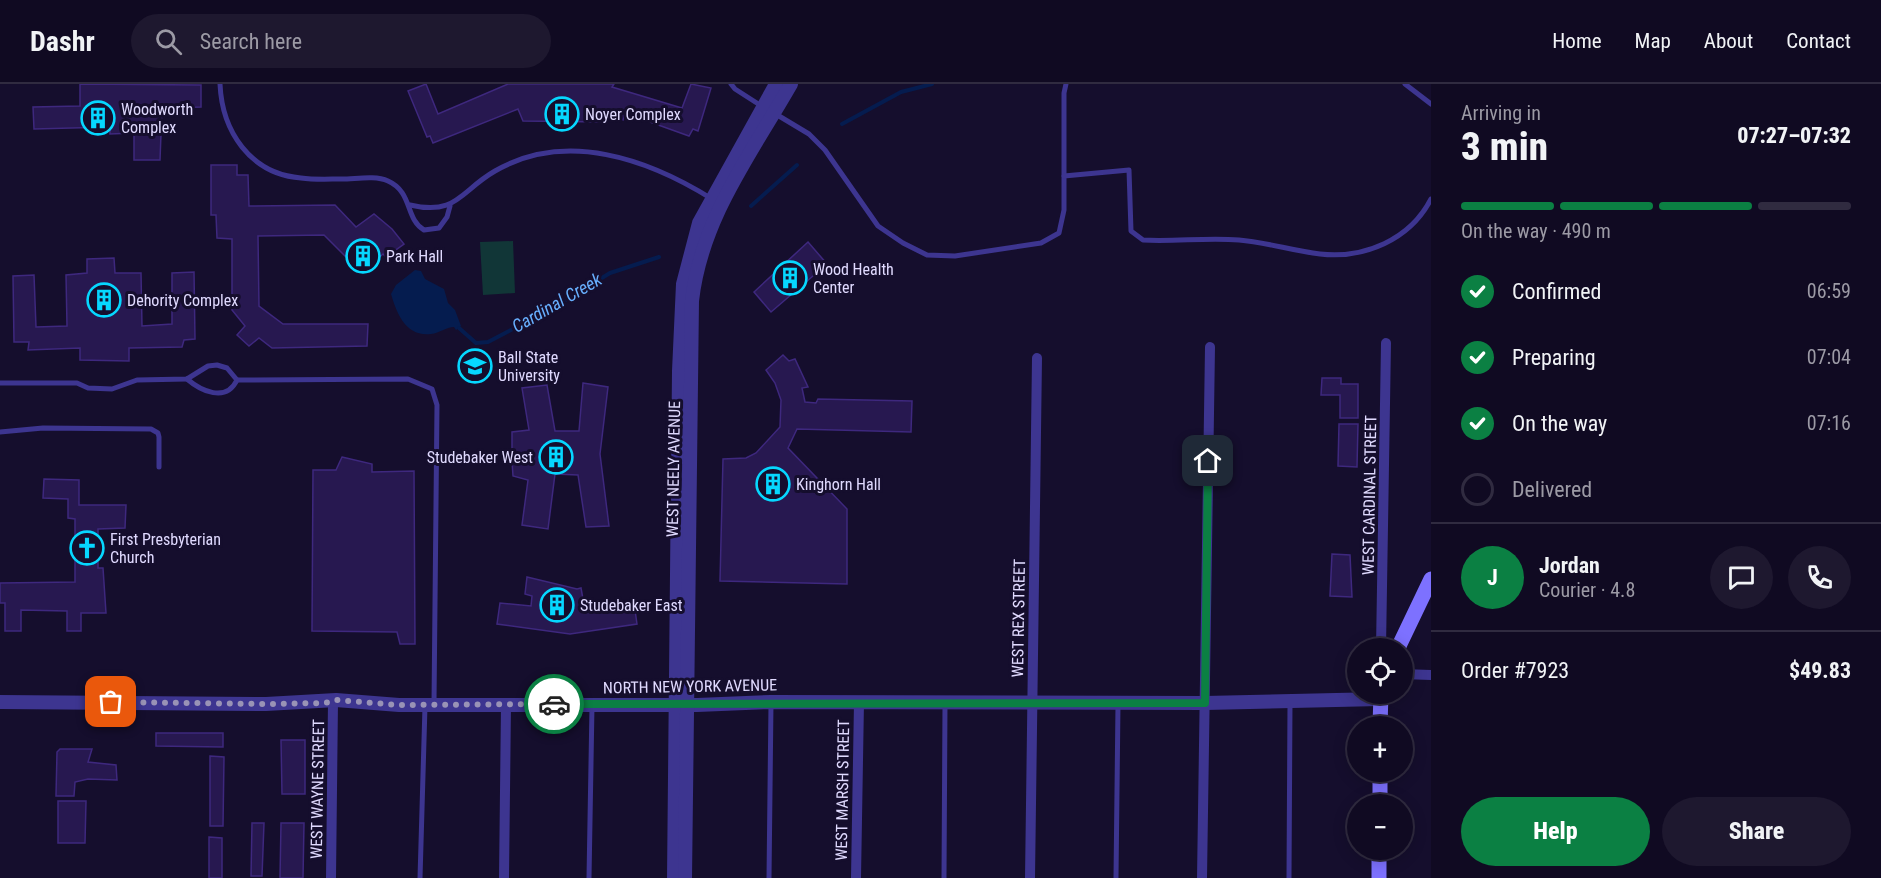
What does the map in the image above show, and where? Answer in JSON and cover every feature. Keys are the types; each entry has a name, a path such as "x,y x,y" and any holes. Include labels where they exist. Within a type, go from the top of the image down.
{"main road":[{"path":"1403,638 1431,579"},
{"path":"1379,860 1379,878"}],"street":[{"name":"WEST NEELY AVENUE","path":"769,110 776,84"},
{"name":"WEST NEELY AVENUE","path":"686,878 681,704 678,372 682,284 689,252 716,202 769,110 791,84"},
{"name":"WEST CARDINAL STREET","path":"1381,638 1386,343"},
{"path":"1202,878 1210,347"},
{"name":"WEST REX STREET","path":"1030,878 1037,358"},
{"path":"1413,674 1431,675"},
{"name":"NORTH NEW YORK AVENUE","path":"0,702 266,704 333,701 429,705 771,702 1205,703 1347,698"},
{"name":"WEST WAYNE STREET","path":"331,878 333,701"},
{"name":"WEST MARSH STREET","path":"856,878 858,702"},
{"path":"504,878 506,704"},
{"name":"WEST NEELY AVENUE","path":"674,878 681,704"}],"lane":[{"path":"220,84 222,110 229,129 244,150 273,171 299,178 386,180 403,193 410,205 412,220 417,226 433,231 444,223 450,206"},
{"path":"731,84 809,135 825,150 878,226 903,243 927,255 977,254 1041,243 1054,237 1063,219 1066,84"},
{"path":"1404,84 1431,104"},
{"path":"410,205 435,208 450,206 493,172 513,162 549,152 573,150 592,151 654,169 716,202"},
{"path":"1064,176 1129,170 1130,224 1134,235 1143,240 1238,240 1327,255 1361,252 1393,240 1420,217 1431,199"},
{"path":"0,383 76,382 88,388 112,389 137,380 187,379 208,366 227,368 237,380"},
{"path":"187,379 199,389 218,393 228,391 237,380"},
{"path":"237,380 408,380 427,385 435,394 438,462 420,878"},
{"path":"0,432 43,428 151,429 158,432 159,467"},
{"path":"1289,878 1290,701"},
{"path":"770,878 771,702"},
{"path":"1116,878 1118,702"},
{"path":"944,878 945,703"},
{"path":"589,878 592,704"}],"green space":[{"path":"513,241 515,293 483,295 480,242"}],"water":[{"path":"415,270 421,271 425,279 444,289 448,303 455,310 461,326 456,330 451,327 434,333 422,334 415,332 404,323 391,294 396,285"}],"building":[{"name":"Woodworth Complex","path":"80,84 201,85 201,107 162,108 160,160 134,160 134,133 110,134 110,127 34,129 33,107 80,106"},
{"name":"Noyer Complex","path":"426,84 438,114 508,84 614,84 612,87 682,108 691,84 711,88 698,131 693,129 689,136 625,113 623,120 605,112 603,122 523,121 518,109 433,143 430,136 427,137 408,91"},
{"name":"Park Hall","path":"211,165 237,165 237,175 248,175 249,206 335,205 356,227 374,214 392,229 404,244 386,257 383,254 364,271 358,264 355,266 324,235 258,236 259,306 283,324 368,324 367,346 272,348 259,338 249,346 237,335 245,326 232,310 232,239 217,238 216,215 211,215"},
{"name":"Wood Health Center","path":"808,242 827,264 771,312 754,292"},
{"name":"Dehority Complex","path":"114,258 115,273 141,273 142,326 172,324 172,273 194,272 195,339 184,340 182,347 129,348 129,361 80,360 80,348 28,350 29,342 14,342 13,276 34,275 36,327 67,326 66,275 87,273 87,259"},
{"name":"Kinghorn Hall","path":"783,355 789,361 795,359 808,387 802,388 805,402 816,403 818,399 912,401 911,432 797,429 788,448 847,509 847,584 720,581 723,459 746,458 756,453 780,427 781,400 775,383 766,370"},
{"path":"1322,378 1341,378 1341,384 1358,384 1358,418 1340,418 1340,395 1321,395"},
{"name":"Studebaker West","path":"583,383 608,387 600,454 609,526 586,527 578,475 555,474 548,529 522,525 528,480 513,476 512,432 529,430 522,388 547,385 555,431 579,431"},
{"path":"1339,424 1358,424 1357,467 1338,466"},
{"path":"342,457 372,464 372,472 414,471 415,644 400,644 397,632 312,631 313,470 336,470"},
{"name":"First Presbyterian Church","path":"44,479 79,480 79,505 126,505 125,528 98,529 98,568 103,568 106,613 81,613 81,631 67,631 67,611 21,610 21,631 5,631 5,603 0,603 0,583 75,582 75,519 68,518 68,499 43,498"},
{"path":"1332,554 1350,555 1352,597 1330,596"},
{"name":"Studebaker East","path":"527,577 581,588 585,610 634,603 637,624 570,634 497,624 500,603 531,606 532,596 525,594"},
{"path":"156,733 223,733 223,747 156,746"},
{"path":"281,740 305,740 305,794 282,794"},
{"path":"60,749 92,749 88,762 116,765 117,780 88,779 75,782 74,796 56,796 57,752"},
{"path":"210,756 224,757 223,826 210,826"},
{"path":"58,801 86,801 85,843 58,843"},
{"path":"252,823 264,823 262,876 251,876"},
{"path":"281,823 304,823 303,878 280,878"},
{"path":"209,837 222,838 222,878 209,878"}],"waterway":[{"name":"Cardinal Creek","path":"842,124 901,92 932,84"},
{"name":"Cardinal Creek","path":"751,206 797,165"},
{"name":"Cardinal Creek","path":"459,328 476,343 488,342 553,308 610,273 659,257"}],"way so far":[{"path":"111,702 266,704 325,703 336,700 399,705 554,704"}],"place":[{"name":"Noyer Complex","path":"562,114"},
{"name":"Woodworth Complex","path":"98,118"},
{"name":"Park Hall","path":"363,256"},
{"name":"Wood Health Center","path":"790,278"},
{"name":"Dehority Complex","path":"104,300"},
{"name":"Ball State University","path":"475,366"},
{"name":"Studebaker West","path":"556,457"},
{"name":"Kinghorn Hall","path":"773,484"},
{"name":"First Presbyterian Church","path":"87,548"},
{"name":"Studebaker East","path":"557,605"}],"route":[{"path":"554,704 1205,703 1208,461"}]}
